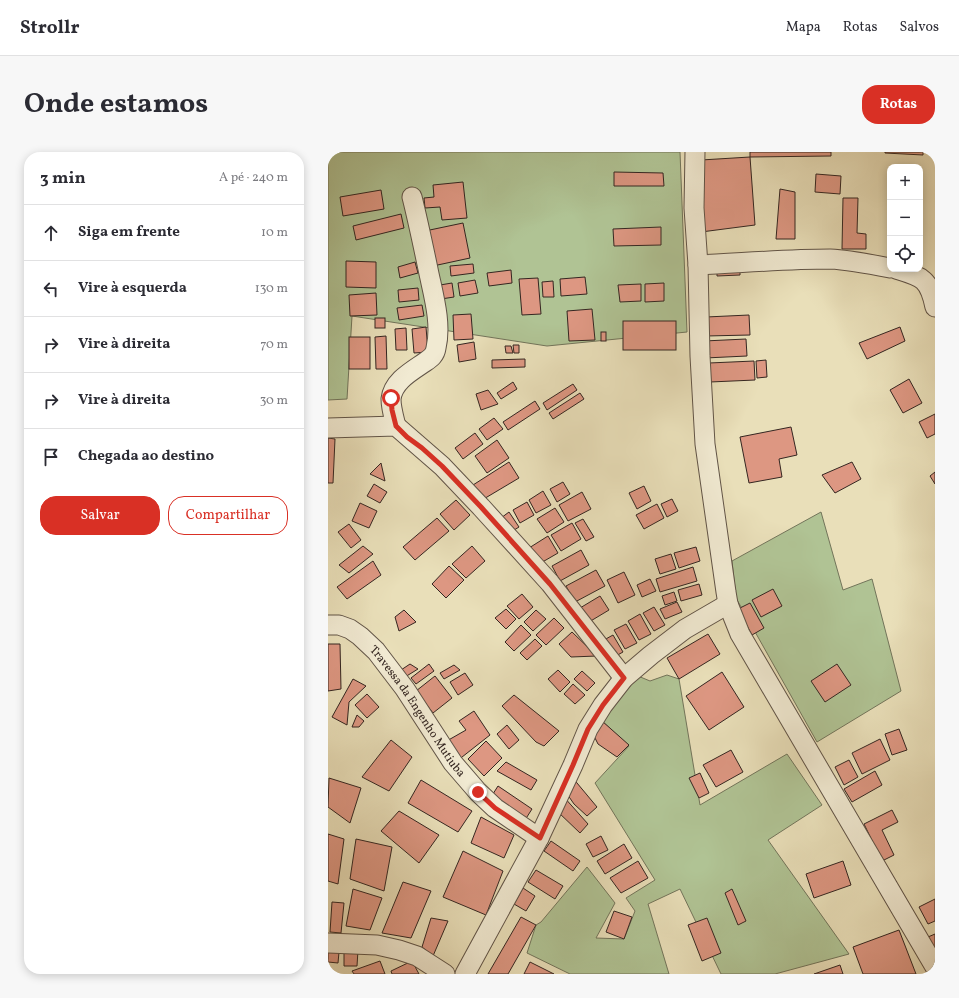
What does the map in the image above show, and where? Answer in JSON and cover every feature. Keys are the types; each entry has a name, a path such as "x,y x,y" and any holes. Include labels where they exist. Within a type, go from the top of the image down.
{"street":[{"path":"695,152 694,208 698,265 700,356 705,444 728,604 740,634 935,968"},
{"path":"412,197 432,288 437,317 438,338 436,350 433,356 410,372 398,383 396,387 391,398 396,426 442,466 481,507 550,584 624,678"},
{"path":"698,265 831,259 887,267"},
{"path":"905,272 920,277 926,283 930,290 935,307"},
{"path":"328,428 396,426"},
{"path":"465,974 540,838 588,729 603,705 624,678 651,655 685,629 728,604"},
{"name":"Travessa da Engenho Mutiuba","path":"328,625 350,629 376,651 405,689 453,763 478,792 495,808 540,838"},
{"path":"328,943 377,945 398,950 417,956 445,974"}],"green space":[{"path":"328,152 680,152 687,332 547,346 352,316 347,399 328,400"},
{"path":"821,512 843,590 872,579 901,691 817,742 736,598 732,561"},
{"path":"667,675 679,679 700,805 787,754 822,805 768,840 849,954 775,974 721,974 680,889 648,904 669,974 570,974 527,953 536,925 541,922 587,867 615,903 596,938 624,939 635,911 626,898 655,880 595,783 629,746 602,721 638,676 650,681"}],"building":[{"path":"750,152 831,152 831,156 750,157"},
{"path":"923,152 923,155 885,153"},
{"path":"750,157 755,225 701,232 701,160"},
{"path":"614,172 663,173 664,186 614,186"},
{"path":"816,174 841,176 840,194 815,192"},
{"path":"463,182 467,218 442,220 440,207 425,208 424,198 434,197 433,185"},
{"path":"780,189 795,192 795,239 776,239"},
{"path":"381,190 384,209 343,216 340,197"},
{"path":"843,198 858,198 857,233 866,234 866,249 842,249"},
{"path":"401,214 404,228 356,240 353,226"},
{"path":"463,223 470,258 433,266 425,231"},
{"path":"661,227 661,245 614,246 613,229"},
{"path":"346,261 376,262 376,288 346,287"},
{"path":"415,262 418,273 400,278 398,267"},
{"path":"473,264 474,273 451,276 450,266"},
{"path":"740,266 740,275 717,276 717,267"},
{"path":"511,270 512,283 489,286 487,273"},
{"path":"585,277 587,294 561,296 560,279"},
{"path":"538,278 541,314 522,315 519,279"},
{"path":"475,280 478,293 460,296 458,283"},
{"path":"553,281 554,297 543,297 542,282"},
{"path":"452,283 454,297 441,299 440,285"},
{"path":"664,283 664,301 645,302 645,284"},
{"path":"641,284 641,301 620,302 618,285"},
{"path":"418,288 419,300 399,302 398,290"},
{"path":"376,293 377,315 350,316 349,295"},
{"path":"422,305 424,316 399,320 397,308"},
{"path":"592,309 595,340 569,341 567,311"},
{"path":"471,314 473,339 454,340 453,315"},
{"path":"749,315 750,335 706,336 706,317"},
{"path":"375,318 385,318 385,328 375,328"},
{"path":"623,321 676,321 676,350 623,350"},
{"path":"426,327 428,352 414,353 412,329"},
{"path":"900,327 905,341 867,359 859,343"},
{"path":"406,328 407,350 396,350 395,329"},
{"path":"601,332 606,332 606,341 601,341"},
{"path":"386,336 387,369 376,369 375,337"},
{"path":"349,337 370,337 370,369 349,369"},
{"path":"746,339 747,356 705,358 704,341"},
{"path":"474,342 476,359 459,362 457,345"},
{"path":"513,345 519,345 519,353 514,353"},
{"path":"505,346 511,346 513,353 506,353"},
{"path":"525,359 525,367 492,368 492,360"},
{"path":"766,360 767,377 757,378 756,361"},
{"path":"754,361 755,380 710,382 709,363"},
{"path":"909,379 922,403 903,413 890,390"},
{"path":"513,382 517,389 501,399 497,393"},
{"path":"573,384 577,390 547,410 543,403"},
{"path":"488,390 498,404 481,410 476,394"},
{"path":"580,393 584,399 553,419 549,413"},
{"path":"535,401 540,409 508,430 503,422"},
{"path":"935,414 935,434 927,438 919,422"},
{"path":"494,418 503,429 487,440 479,429"},
{"path":"791,427 797,455 779,459 782,477 749,483 740,437"},
{"path":"475,433 483,444 463,459 455,448"},
{"path":"328,438 335,439 333,483 328,483"},
{"path":"497,440 509,458 487,473 475,456"},
{"path":"509,462 519,478 482,500 473,485"},
{"path":"852,462 861,479 835,493 822,475"},
{"path":"381,463 385,481 370,474"},
{"path":"935,472 935,484 930,476"},
{"path":"563,482 570,494 557,502 550,489"},
{"path":"374,484 387,492 380,503 367,496"},
{"path":"644,486 651,501 637,509 629,493"},
{"path":"543,491 551,505 536,513 529,500"},
{"path":"582,492 591,509 568,521 559,505"},
{"path":"672,499 678,511 667,517 661,504"},
{"path":"456,500 470,515 454,530 440,514"},
{"path":"527,502 534,515 520,523 513,510"},
{"path":"360,503 377,511 369,528 352,521"},
{"path":"657,504 664,518 644,529 636,515"},
{"path":"555,508 564,522 547,533 537,519"},
{"path":"509,512 519,527 511,532 501,518"},
{"path":"437,518 449,531 415,560 403,547"},
{"path":"583,519 594,537 586,541 575,523"},
{"path":"572,523 581,539 561,551 551,535"},
{"path":"349,524 361,540 351,548 338,532"},
{"path":"548,536 558,553 539,564 529,548"},
{"path":"363,546 373,554 349,573 339,565"},
{"path":"472,546 485,561 466,578 452,564"},
{"path":"696,547 700,561 679,568 674,553"},
{"path":"581,550 589,565 560,581 552,566"},
{"path":"671,554 676,569 660,574 655,559"},
{"path":"373,561 381,575 347,599 337,587"},
{"path":"449,566 464,580 446,598 432,584"},
{"path":"693,567 697,581 660,592 656,579"},
{"path":"596,570 605,586 575,602 566,586"},
{"path":"624,572 635,595 618,603 607,580"},
{"path":"650,579 656,591 642,597 637,585"},
{"path":"699,584 702,595 681,601 678,590"},
{"path":"773,589 782,606 761,617 752,600"},
{"path":"674,592 677,601 665,605 662,596"},
{"path":"522,594 533,607 519,619 507,606"},
{"path":"600,596 609,610 589,622 580,608"},
{"path":"677,602 682,612 665,619 660,609"},
{"path":"750,603 764,628 752,635 738,609"},
{"path":"654,607 665,625 654,631 643,613"},
{"path":"506,609 516,619 506,629 495,618"},
{"path":"404,610 416,622 399,631 395,617"},
{"path":"536,610 546,619 533,631 524,622"},
{"path":"640,614 651,634 639,640 628,621"},
{"path":"554,618 564,628 546,645 536,635"},
{"path":"626,624 637,643 625,649 614,630"},
{"path":"521,625 531,635 514,651 505,642"},
{"path":"572,632 597,656 571,657 559,644"},
{"path":"708,634 720,654 679,679 667,658"},
{"path":"613,635 623,652 614,657 604,640"},
{"path":"535,639 542,646 527,660 520,653"},
{"path":"328,644 340,644 341,689 328,691"},
{"path":"410,664 418,669 405,677 401,670"},
{"path":"429,664 434,671 416,684 411,678"},
{"path":"837,664 851,685 825,702 811,681"},
{"path":"454,665 460,670 444,679 440,673"},
{"path":"558,670 570,682 560,692 548,679"},
{"path":"582,671 595,683 587,691 574,679"},
{"path":"722,672 744,707 709,730 686,696"},
{"path":"465,673 473,685 458,695 450,682"},
{"path":"435,676 452,698 433,713 416,691"},
{"path":"353,679 366,686 349,702 347,725 332,717"},
{"path":"573,684 585,695 575,704 564,694"},
{"path":"367,694 379,707 367,718 355,705"},
{"path":"514,695 559,731 544,746 536,742 502,706"},
{"path":"474,711 490,735 457,761 445,742 466,730 459,721"},
{"path":"357,715 364,721 359,727 352,727"},
{"path":"602,721 629,745 617,757 598,744 592,732"},
{"path":"507,725 519,740 509,749 497,734"},
{"path":"899,729 907,750 892,755 885,734"},
{"path":"880,739 890,760 862,774 852,753"},
{"path":"391,740 412,757 389,791 362,777"},
{"path":"486,741 502,758 484,776 468,759"},
{"path":"731,750 743,772 716,787 703,765"},
{"path":"849,760 858,777 844,785 835,767"},
{"path":"506,762 537,780 531,790 497,771"},
{"path":"875,771 882,785 852,802 844,789"},
{"path":"700,773 709,793 699,798 689,778"},
{"path":"572,777 597,807 587,816 574,804 565,791"},
{"path":"329,778 361,788 350,823 328,807"},
{"path":"421,780 472,811 458,832 408,803"},
{"path":"498,786 532,809 525,820 491,797"},
{"path":"563,796 588,824 580,833 557,811"},
{"path":"892,810 898,822 882,830 894,855 882,861 864,824"},
{"path":"399,811 439,835 419,863 381,831"},
{"path":"481,817 514,835 504,858 471,843"},
{"path":"328,834 344,839 338,884 328,881"},
{"path":"601,836 608,850 593,857 586,844"},
{"path":"356,839 392,847 384,891 350,879"},
{"path":"551,841 580,861 573,871 544,851"},
{"path":"624,844 632,858 605,874 597,861"},
{"path":"463,851 503,871 486,915 443,897"},
{"path":"638,861 648,878 621,893 610,878"},
{"path":"843,861 851,885 814,898 806,874"},
{"path":"536,870 563,886 555,899 528,882"},
{"path":"403,882 431,891 411,938 382,933"},
{"path":"523,888 535,896 526,911 514,904"},
{"path":"353,889 382,898 370,930 346,926"},
{"path":"732,889 746,921 738,925 725,893"},
{"path":"935,899 935,921 928,924 919,907"},
{"path":"332,902 344,903 341,933 330,932"},
{"path":"614,911 632,917 624,939 606,932"},
{"path":"521,917 536,925 508,974 488,974"},
{"path":"431,918 448,921 433,956 422,947"},
{"path":"707,918 721,953 702,961 688,925"},
{"path":"899,930 916,974 863,974 853,947"},
{"path":"935,934 935,951 928,937"},
{"path":"344,950 358,950 357,966 344,966"},
{"path":"328,951 339,952 338,963 328,962"},
{"path":"380,961 385,974 354,974 352,971"},
{"path":"412,961 419,974 392,974 391,971"},
{"path":"530,962 554,974 524,974"},
{"path":"840,965 843,974 814,974"}],"route":[{"path":"391,398 396,426 442,466 481,507 550,584 624,678 603,705 588,729 540,838 495,808 478,792"}]}
